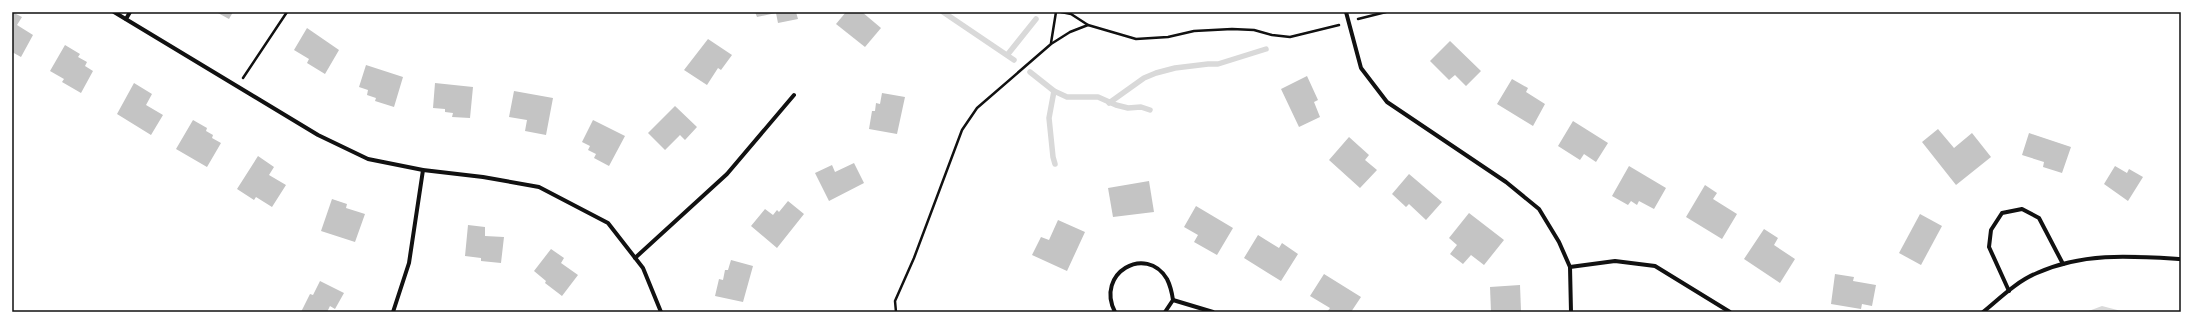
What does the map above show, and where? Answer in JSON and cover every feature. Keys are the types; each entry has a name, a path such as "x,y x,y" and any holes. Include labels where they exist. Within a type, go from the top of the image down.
{"street":[{"path":"114,12 318,135 368,159 423,170 483,177 539,188 608,223 643,268 661,312"},
{"path":"126,19 130,12"},
{"path":"1346,12 1361,68 1387,102 1506,182 1539,209 1559,242 1570,267 1571,312"},
{"path":"635,258 727,174 794,95"},
{"path":"393,312 409,263 423,170"},
{"path":"2010,291 1989,247 1991,230 2002,213 2022,209 2040,218 2063,264"},
{"path":"1982,312 2036,273 2063,264 2091,258 2120,256 2181,259"},
{"path":"1570,267 1615,261 1655,266 1730,312"},
{"path":"1116,312 1111,304 1111,284 1123,268 1133,264 1143,263 1153,266 1168,280 1173,300 1165,312"},
{"path":"1173,300 1212,312"}],"path":[{"path":"238,86 287,12"},
{"path":"1051,44 1056,12"},
{"path":"1061,12 1071,14 1088,25 1136,40 1168,37 1194,32 1232,29 1254,30 1272,35 1290,37 1310,34 1386,12"},
{"path":"896,312 895,302 920,243 962,130 977,108 1051,44 1070,32 1088,25"}],"shaded area":[{"path":"2102,306 2125,312 2086,312"}],"building":[{"path":"12,12 22,17 17,25 33,35 21,57 12,52"},
{"path":"216,12 233,12 229,19"},
{"path":"755,12 796,12 798,19 778,23 776,13 757,17"},
{"path":"846,12 862,12 881,28 865,47 836,24"},
{"path":"307,28 339,50 325,74 307,63 309,59 294,50"},
{"path":"708,39 732,55 721,70 718,68 707,85 684,70"},
{"path":"1450,41 1481,71 1466,86 1455,75 1449,80 1430,61"},
{"path":"65,45 80,54 78,57 87,62 85,66 93,71 81,93 62,82 64,79 50,71"},
{"path":"366,65 403,77 394,107 375,101 376,98 367,95 368,90 359,87"},
{"path":"1307,76 1318,100 1314,102 1320,117 1299,127 1281,89"},
{"path":"1512,79 1528,88 1526,92 1545,104 1533,126 1497,104"},
{"path":"134,83 152,94 146,105 163,115 151,135 117,114"},
{"path":"435,83 473,87 470,118 452,117 453,113 445,112 445,109 433,108"},
{"path":"514,91 553,98 546,135 525,131 527,120 509,117"},
{"path":"882,93 905,97 897,134 869,129 872,111 875,111 876,103 880,104"},
{"path":"675,106 697,127 685,140 680,135 665,150 648,133"},
{"path":"193,120 207,128 206,131 213,135 212,138 221,143 207,167 176,149"},
{"path":"593,120 625,136 609,166 594,158 596,154 588,150 590,146 582,142"},
{"path":"1573,121 1608,143 1596,162 1584,154 1580,160 1558,146"},
{"path":"1938,129 1954,148 1972,133 1991,157 1956,185 1922,142"},
{"path":"2029,133 2071,147 2062,173 2043,167 2044,162 2022,155"},
{"path":"1349,137 1369,155 1365,160 1377,170 1360,188 1329,160"},
{"path":"258,156 274,167 269,175 286,185 272,207 256,197 254,200 237,189"},
{"path":"854,163 864,183 829,201 815,173 832,165 835,172"},
{"path":"1629,166 1666,188 1654,209 1639,201 1637,205 1631,201 1628,205 1612,196"},
{"path":"2115,166 2127,173 2129,169 2143,177 2128,201 2104,184"},
{"path":"1409,174 1442,202 1426,220 1409,204 1406,207 1392,194"},
{"path":"1149,181 1154,212 1113,217 1108,188"},
{"path":"1705,185 1717,193 1713,199 1737,214 1722,239 1686,217"},
{"path":"332,199 347,204 346,208 365,214 355,242 321,231"},
{"path":"788,201 804,214 777,248 751,226 765,209 773,215 777,210 779,212"},
{"path":"1196,206 1233,228 1217,255 1194,242 1198,235 1184,227"},
{"path":"1469,213 1504,240 1484,265 1471,255 1463,264 1450,254 1457,245 1449,238"},
{"path":"1920,214 1942,226 1921,265 1899,253"},
{"path":"1058,220 1085,232 1067,271 1032,255 1041,237 1049,240"},
{"path":"468,225 485,227 485,236 504,237 501,263 481,261 481,258 465,256"},
{"path":"1764,229 1778,238 1774,245 1795,259 1780,283 1744,259"},
{"path":"1258,235 1279,248 1282,243 1298,254 1281,281 1244,258"},
{"path":"551,249 564,258 561,263 578,275 562,296 545,283 546,281 534,271"},
{"path":"731,260 753,266 743,302 715,296 719,279 723,280 725,270 728,270"},
{"path":"1324,274 1361,297 1351,312 1327,312 1330,308 1310,296"},
{"path":"1835,274 1854,277 1853,281 1876,285 1872,306 1862,304 1861,309 1831,304"},
{"path":"320,281 344,293 335,309 330,306 327,312 301,312 310,294 313,295"},
{"path":"1520,285 1521,311 1491,312 1490,287"}],"waterway":[{"path":"943,12 1014,60"},
{"path":"1008,54 1036,19"},
{"path":"1109,103 1144,78 1156,73 1175,68 1218,64 1266,49"},
{"path":"1030,72 1054,91 1067,97 1098,97 1116,105 1128,108 1141,107 1150,110"},
{"path":"1054,91 1049,118 1055,164"}]}
